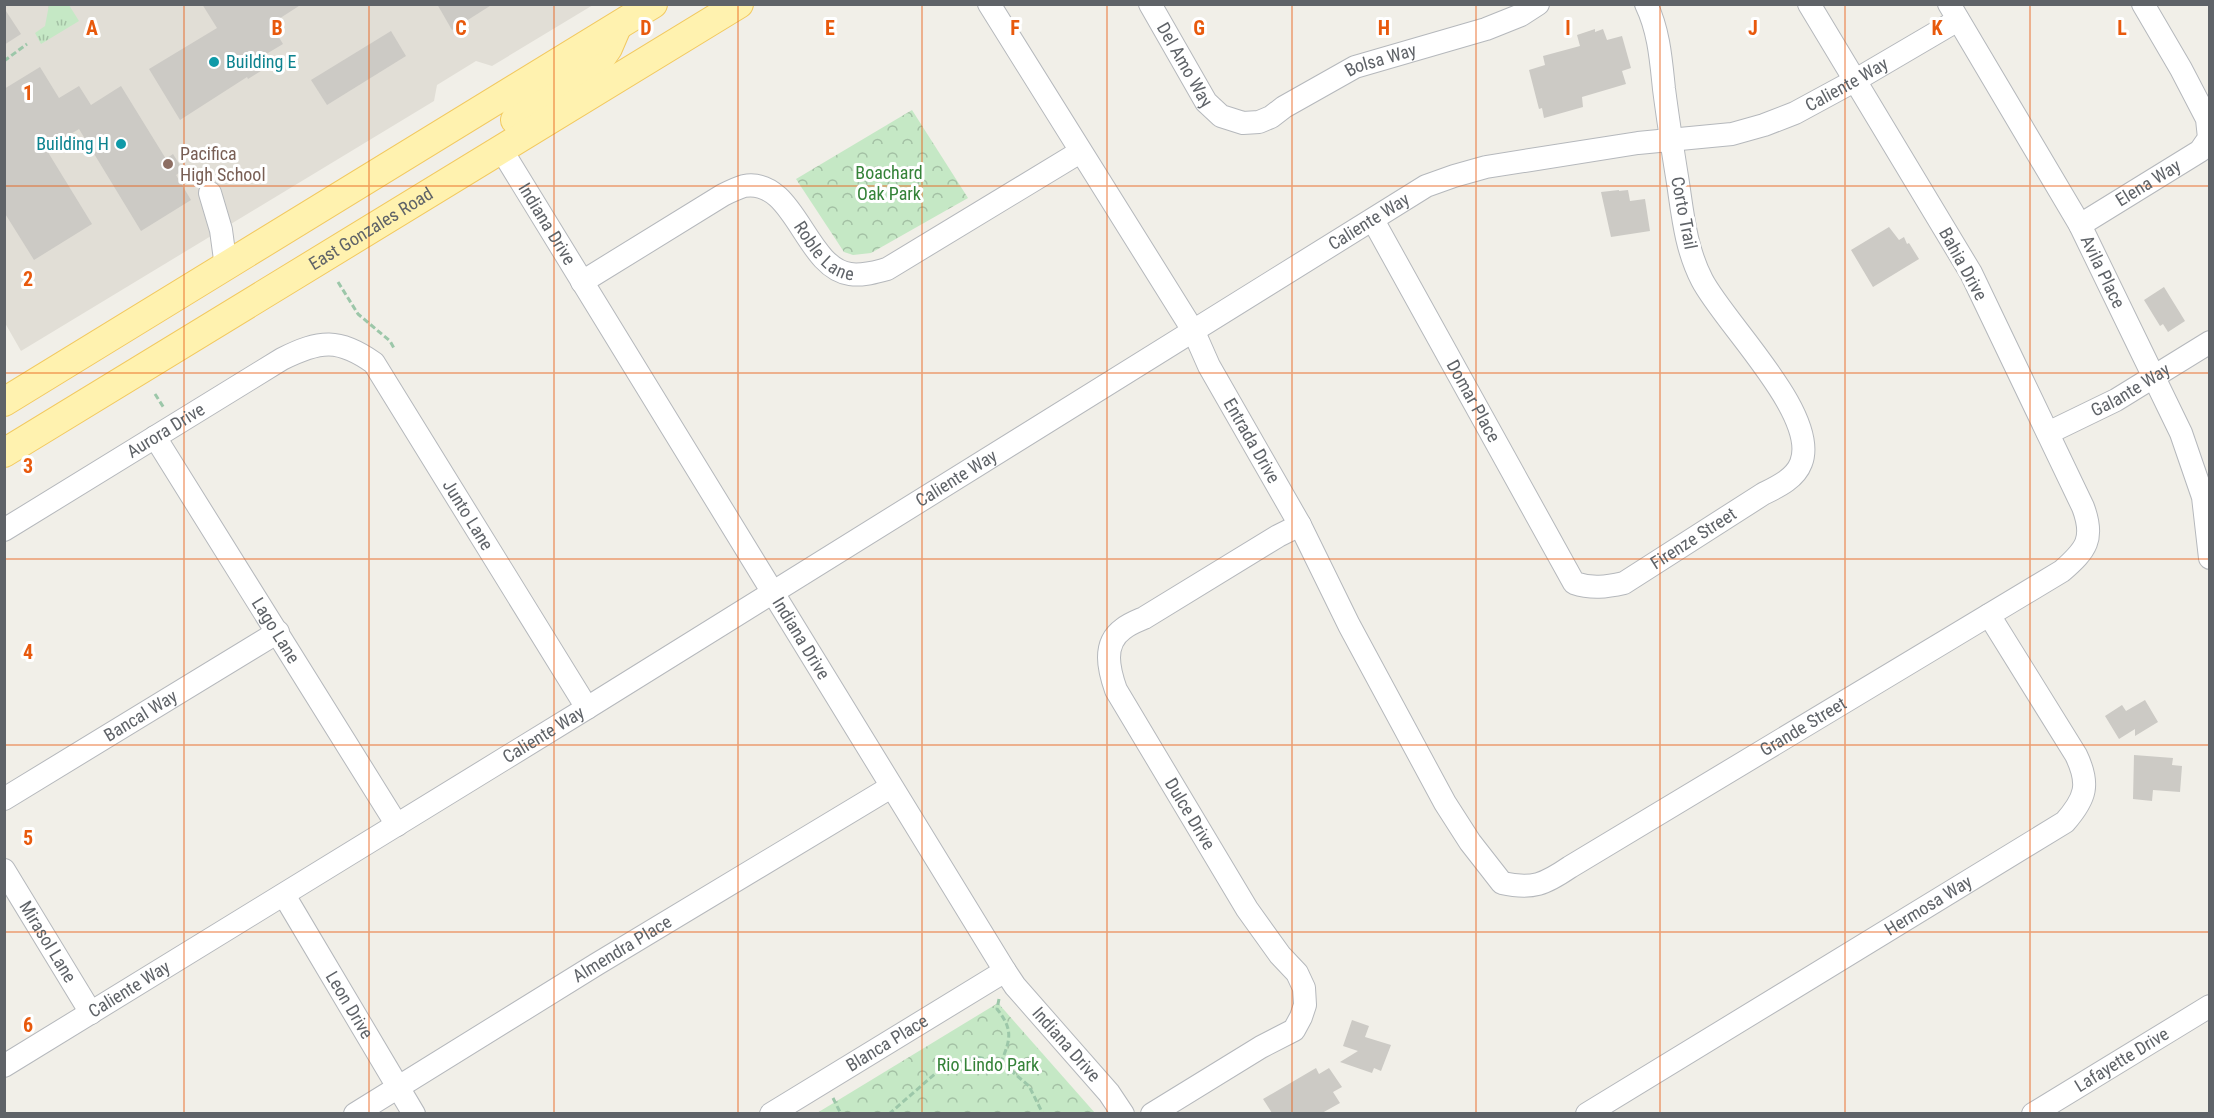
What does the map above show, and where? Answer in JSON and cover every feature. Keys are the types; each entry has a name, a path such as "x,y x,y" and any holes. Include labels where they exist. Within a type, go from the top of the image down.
{"main road":[{"path":"4,402 653,4"},
{"name":"East Gonzales Road","path":"4,453 739,4"},
{"path":"501,149 509,123 597,64 608,48 617,27"},
{"path":"269,290 285,262 473,146 480,129 484,108"}],"street":[{"name":"Entrada Drive","path":"989,4 1194,332 1209,366 1300,525 1349,626 1445,803 1470,842 1502,883"},
{"name":"Del Amo Way","path":"1150,4 1206,102 1229,120"},
{"name":"Bolsa Way","path":"1229,120 1243,123 1259,122 1355,67 1486,29 1521,15 1539,4"},
{"name":"Corto Trail","path":"1646,4 1656,30 1670,139 1689,249 1702,280 1717,304 1763,364 1796,415 1802,435 1801,465"},
{"name":"Bahia Drive","path":"1809,4 1971,273 2084,507 2089,522 2089,538"},
{"path":"2142,4 2181,69 2207,119 2209,138"},
{"name":"Caliente Way","path":"4,1066 587,708 1426,186 1486,167 1670,139 1732,134 1764,125 1795,113 1854,81 1953,12"},
{"name":"Avila Place","path":"1953,12 2080,225 2181,433 2196,472 2202,497 2210,558"},
{"name":"Elena Way","path":"2080,225 2200,151 2209,138"},
{"name":"Indiana Drive","path":"501,149 1005,971 1015,986 1123,1113"},
{"name":"Roble Lane","path":"582,282 723,195 745,186 762,188 787,205 822,258 835,269 858,274 887,269 1080,152"},
{"path":"213,200 226,267"},
{"name":"Domar Place","path":"1373,220 1574,583"},
{"name":"Galante Way","path":"2048,433 2116,400 2210,342"},
{"name":"Aurora Drive","path":"4,530 282,359 304,348 333,344"},
{"name":"Junto Lane","path":"333,344 356,350 374,363 587,708"},
{"name":"Lago Lane","path":"155,437 397,825"},
{"name":"Firenze Street","path":"1574,583 1587,587 1604,588 1624,583 1763,494 1783,484 1796,473 1801,465"},
{"name":"Dulce Drive","path":"1152,1113 1294,1030 1303,1011 1304,988 1297,973 1280,955 1247,909 1116,690 1108,664 1112,644 1121,630 1300,525"},
{"name":"Grande Street","path":"1502,883 1532,887 1550,881 2062,571 2084,550 2089,538"},
{"name":"Hermosa Way","path":"1587,1113 2065,822 2079,806 2085,787 2084,772 2076,755 1989,615"},
{"name":"Bancal Way","path":"4,799 278,632"},
{"name":"Almendra Place","path":"354,1113 891,787"},
{"name":"Mirasol Lane","path":"4,870 91,1013"},
{"name":"Leon Drive","path":"284,895 414,1113"},
{"name":"Blanca Place","path":"771,1113 1005,971"},
{"name":"Lafayette Drive","path":"2033,1113 2210,1006"}],"path":[{"path":"4,61 27,44"},
{"path":"338,282 358,314 390,341 395,350"},
{"path":"1001,1062 1008,1046 1009,1023 997,1009 1005,971"},
{"path":"889,1113 944,1066 977,1058 1001,1062 1029,1086 1043,1113"}],"shaded area":[{"name":"Pacifica High School","path":"5,5 593,5 492,66 476,61 437,85 434,101 21,351 5,323"}],"green space":[{"path":"49,5 69,5 79,21 41,44 35,33 45,26"},
{"name":"Boachard Oak Park","path":"912,110 968,198 871,253 853,255 844,252 796,179"},
{"name":"Rio Lindo Park","path":"998,1003 1095,1113 817,1113"}],"building":[{"name":"Building E","path":"202,4 302,4 271,24 283,44 263,56 269,66 248,79 247,77 180,120 149,69 217,28"},
{"path":"437,4 493,4 452,30"},
{"path":"4,8 21,34 4,45"},
{"path":"1595,29 1595,32 1603,29 1607,40 1622,36 1631,68 1622,71 1626,84 1582,97 1583,107 1544,118 1542,108 1539,109 1529,70 1545,65 1543,56 1580,46 1577,35"},
{"path":"391,31 406,56 327,105 311,80"},
{"name":"Building H","path":"40,67 59,98 79,86 91,105 121,86 166,159 173,154 183,170 176,175 191,200 141,231 79,129 46,149 92,224 34,260 4,212 4,89"},
{"path":"1628,190 1630,201 1645,199 1650,231 1611,237 1601,192"},
{"path":"1889,227 1899,240 1904,237 1919,259 1873,287 1851,250"},
{"path":"2164,287 2185,321 2168,332 2163,324 2160,326 2144,300"},
{"path":"2145,700 2158,722 2135,736 2135,729 2119,739 2105,716 2122,705 2126,711"},
{"path":"2134,755 2173,758 2172,765 2182,766 2180,792 2153,790 2152,801 2133,799"},
{"path":"1352,1020 1369,1026 1365,1037 1391,1045 1381,1071 1374,1068 1372,1073 1340,1062 1358,1051 1343,1046"},
{"path":"1316,1068 1319,1074 1329,1068 1342,1087 1333,1092 1340,1103 1322,1113 1272,1113 1263,1099"}],"place":[{"name":"Building E","path":"214,62"},
{"name":"Building H","path":"121,144"},
{"name":"Pacifica High School","path":"168,164"}]}
